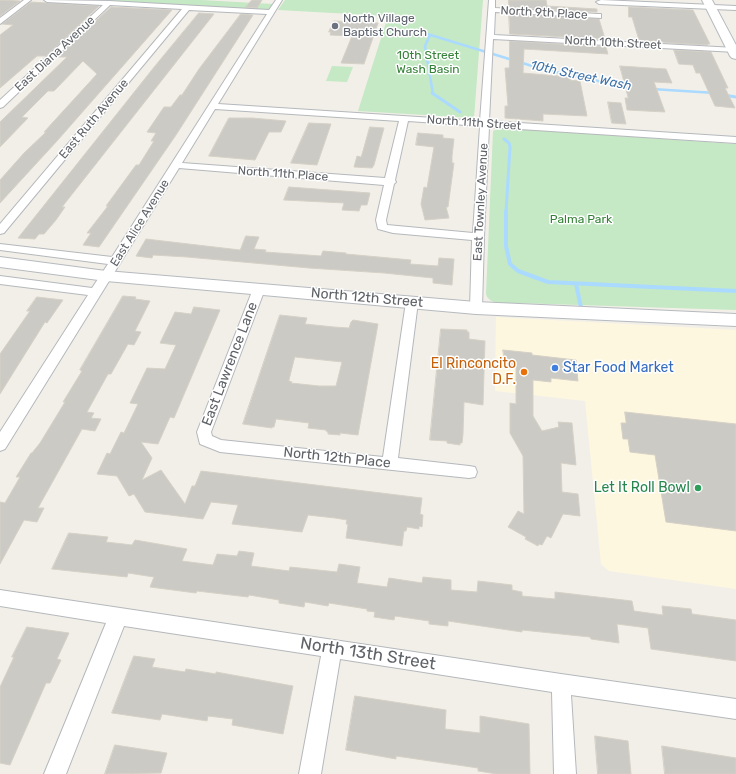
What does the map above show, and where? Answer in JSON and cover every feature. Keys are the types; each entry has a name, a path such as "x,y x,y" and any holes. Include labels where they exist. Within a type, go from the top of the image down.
{"street":[{"path":"0,22 28,0"},
{"path":"46,0 188,7 274,4"},
{"name":"East Townley Avenue","path":"476,308 478,237 492,0"},
{"path":"599,2 708,3 736,8"},
{"name":"East Diana Avenue","path":"0,105 109,3"},
{"path":"708,3 735,52"},
{"name":"East Alice Avenue","path":"0,445 95,292 116,261 274,4"},
{"name":"East Ruth Avenue","path":"0,231 188,7"},
{"name":"North 9th Place","path":"491,10 598,16"},
{"name":"North 10th Street","path":"490,36 735,52"},
{"name":"North 11th Street","path":"212,106 736,140"},
{"path":"404,118 381,220 382,227 393,230 478,237"},
{"name":"North 11th Place","path":"175,166 390,182"},
{"path":"0,247 116,261"},
{"name":"North 12th Street","path":"0,262 106,276 476,308 736,320"},
{"path":"0,280 95,292"},
{"name":"East Lawrence Lane","path":"205,440 204,432 259,289"},
{"path":"390,463 412,302"},
{"name":"North 12th Place","path":"205,440 220,446 469,472"},
{"name":"North 13th Street","path":"0,598 561,684 736,709"},
{"path":"55,774 118,617"},
{"path":"310,774 332,648"},
{"path":"561,684 566,774"}],"shaded area":[{"path":"496,317 736,330 736,589 609,571 601,564 585,401 495,391"}],"green space":[{"path":"72,0 201,0 273,4 269,10"},
{"name":"10th Street Wash Basin","path":"285,0 483,0 474,118 358,111 388,16 278,10"},
{"path":"332,66 353,67 347,82 326,81"},
{"name":"Palma Park","path":"500,128 736,144 736,310 504,303 495,302 488,298 486,294 493,131"}],"building":[{"path":"0,0 20,1 0,16"},
{"path":"252,0 262,0 257,8 246,7"},
{"path":"509,0 546,0 547,6 597,9 597,12 509,7"},
{"path":"31,2 99,6 46,56 37,56 0,88 0,35 13,25 2,24"},
{"path":"111,7 172,10 57,141 0,203 0,180 24,153 46,132 44,132 97,74 83,61 54,91 48,91 22,117 28,118 0,147 0,122 67,57 58,57"},
{"path":"629,7 693,10 710,44 639,40 632,17 629,17"},
{"path":"199,13 214,14 62,207 65,207 56,220 44,234 39,234 35,239 18,238 155,66"},
{"path":"241,14 253,15 176,135 99,247 83,245 91,233 87,233 108,206 106,206 136,165 139,165 154,141 151,141 156,133 147,132 164,107 171,107 180,95 182,95 199,69"},
{"path":"509,14 599,19 605,39 510,34"},
{"path":"334,21 378,23 364,64 341,63 352,36 330,35 331,32 329,32"},
{"path":"510,41 606,47 608,54 524,49 523,73 570,77 570,80 580,81 587,116 543,114 543,121 505,118 505,106 508,106 505,68 509,68"},
{"path":"674,50 711,52 728,88 725,88 735,108 715,106 700,73 696,73 693,65 679,64"},
{"path":"620,66 666,69 672,83 654,82 665,112 627,110 625,98 628,98"},
{"path":"608,102 621,103 626,124 612,123"},
{"path":"229,118 252,118 286,121 281,132 269,132 255,160 209,156"},
{"path":"309,123 331,124 317,165 291,163"},
{"path":"370,127 384,128 374,165 372,168 354,167 357,156 361,157"},
{"path":"418,133 443,135 443,138 454,139 452,163 454,163 448,207 446,207 449,218 425,220 421,204 424,187 427,188 434,147 416,145"},
{"path":"289,187 370,193 367,205 361,205 359,211 342,210 344,203 284,200"},
{"path":"246,236 259,237 254,249 266,250 265,252 321,256 323,251 411,260 410,264 438,266 439,258 454,259 452,285 433,283 433,278 384,273 187,257 153,255 152,258 136,256 146,239 240,250"},
{"path":"123,296 136,297 135,299 150,301 135,331 141,332 134,345 128,344 111,374 108,374 87,412 94,413 91,418 101,419 95,431 82,429 38,508 44,508 37,522 24,520 0,564 0,502 5,503 20,477 16,477 31,453 40,443 65,402 63,402 82,371 80,370"},
{"path":"37,297 63,300 47,323 45,322 0,394 0,354 30,311 27,311"},
{"path":"194,307 220,310 174,418 170,417 158,444 141,442 152,458 142,480 161,470 185,504 192,486 195,486 201,471 422,498 420,514 423,515 422,527 419,526 419,529 407,527 406,531 404,531 402,546 346,538 348,524 346,524 347,520 335,518 308,515 302,532 232,524 238,505 211,502 203,519 145,512 134,494 129,496 117,476 97,474 107,453 110,454 121,432 124,433 138,404 130,403 147,368 165,369 176,345 160,343 175,312 191,314"},
{"path":"280,315 307,318 305,324 334,327 349,328 353,320 378,324 358,435 340,433 340,435 328,434 326,430 308,428 309,423 276,419 274,427 272,428 243,424","holes":["295,357 342,362 336,386 319,386 291,383 292,382 289,381"]},
{"path":"441,329 467,330 467,332 469,332 469,339 485,341 483,405 464,402 463,434 462,443 460,443 460,445 447,443 447,441 430,440"},
{"path":"503,350 576,360 578,381 551,378 551,382 533,380 533,416 542,431 559,427 558,422 572,423 576,465 561,463 562,492 578,494 580,516 563,514 551,538 547,536 542,545 539,544 538,546 508,527 518,511 524,514 523,456 510,433 510,403 516,404 516,367 506,366"},
{"name":"Let It Roll Bowl","path":"625,412 736,424 736,531 666,522 655,455 630,452 628,439 623,439 621,423 626,423"},
{"path":"69,533 108,537 106,542 132,545 135,540 187,549 182,561 213,565 217,554 237,556 239,551 254,553 251,566 289,571 290,567 337,572 339,564 360,567 357,583 387,587 389,578 422,583 423,577 451,580 451,590 477,592 478,581 512,585 512,590 522,592 522,596 555,599 555,592 632,601 634,611 663,615 662,606 691,609 692,614 736,620 736,661 651,649 648,628 617,624 619,643 591,639 590,637 522,630 522,632 448,621 448,626 429,624 429,621 395,616 394,620 374,617 375,612 367,611 367,609 329,603 328,606 305,602 304,607 279,603 279,600 249,595 248,597 197,591 196,593 150,587 154,577 128,573 127,577 52,569"},
{"path":"27,627 69,633 57,659 61,660 50,683 46,683 10,765 0,763 0,687 14,657 12,657"},
{"path":"134,656 155,659 152,667 185,672 186,669 216,674 216,672 293,686 283,734 232,725 233,719 208,716 207,721 162,714 160,720 112,713"},
{"path":"355,696 446,710 445,729 480,733 480,716 529,724 530,774 497,774 478,771 478,768 396,756 396,759 346,750"},
{"path":"595,736 628,741 631,774 598,774"},
{"path":"115,745 167,753 161,773 105,774"},
{"path":"662,746 736,758 736,774 665,774"}],"waterway":[{"name":"10th Street Wash","path":"424,33 542,69 631,88"},
{"name":"10th Street Wash","path":"430,35 425,46 433,94"},
{"name":"10th Street Wash","path":"652,89 715,93"},
{"name":"10th Street Wash","path":"433,94 460,112"},
{"name":"10th Street Wash","path":"724,95 736,97"},
{"path":"504,139 509,143 510,147 506,212"},
{"path":"506,212 506,246 510,264 518,271 548,282 736,291"},
{"path":"576,284 582,312"}],"place":[{"name":"North Village Baptist Church","path":"335,26"},
{"name":"Star Food Market","path":"555,368"},
{"name":"El Rinconcito D.F.","path":"524,372"},
{"name":"Let It Roll Bowl","path":"698,488"}]}
